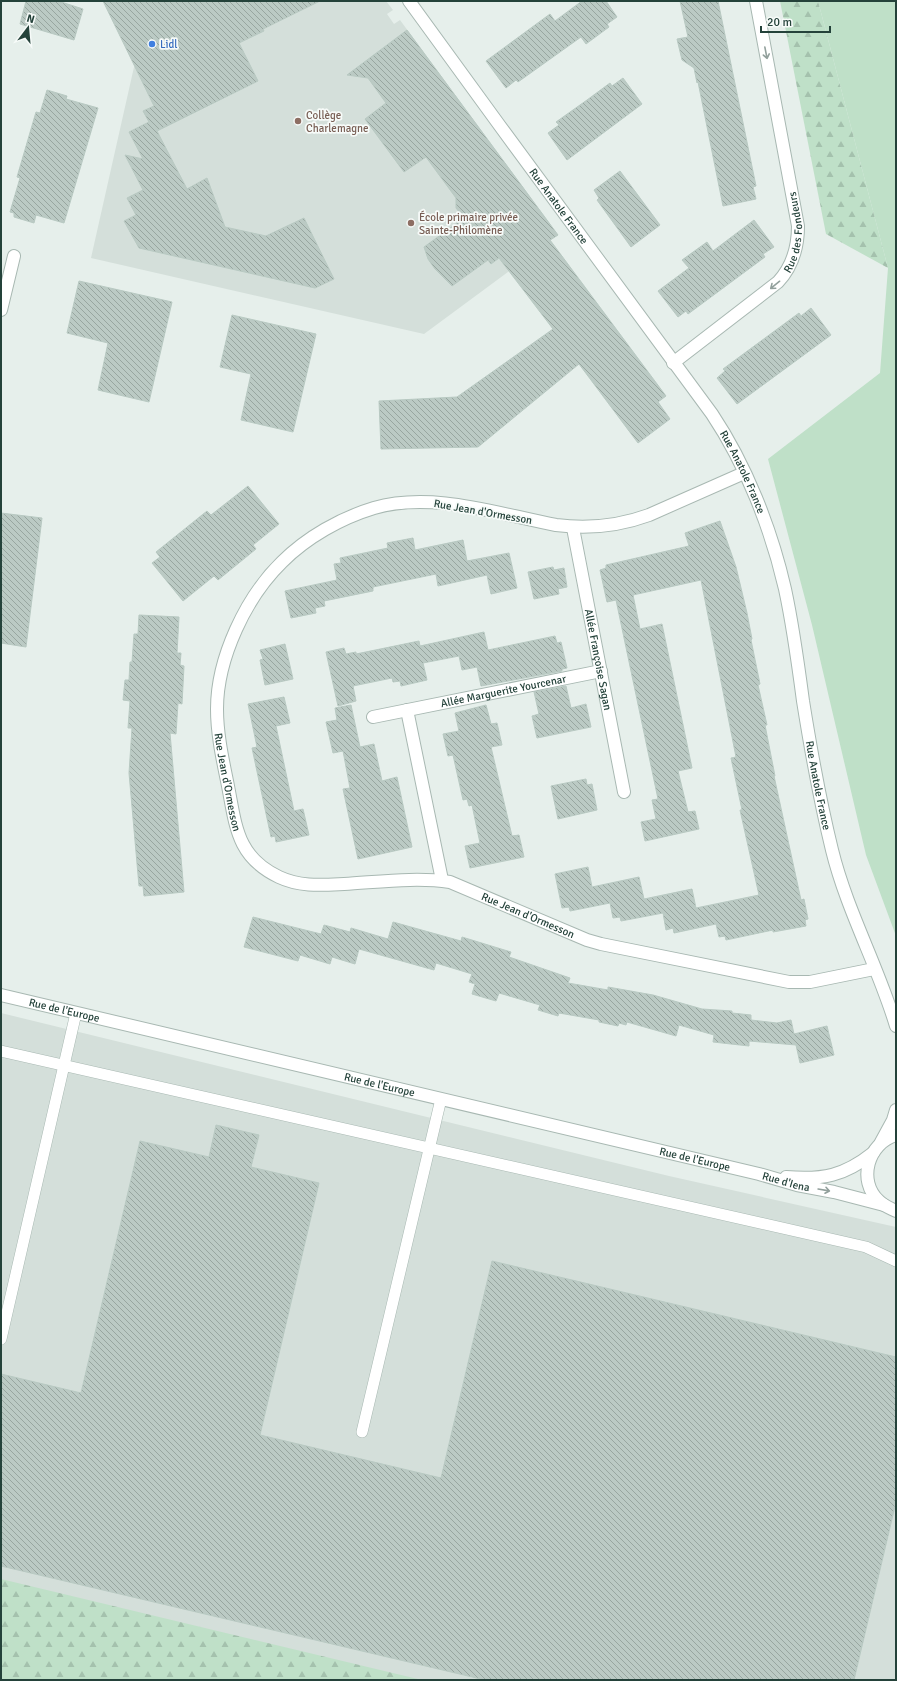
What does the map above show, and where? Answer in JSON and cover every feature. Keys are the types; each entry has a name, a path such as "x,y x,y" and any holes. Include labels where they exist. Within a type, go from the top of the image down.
{"street":[{"name":"Rue Anatole France","path":"409,1 719,425 744,473 770,536 784,588 816,771 836,868 846,900 896,1026"},
{"name":"Rue des Fondeurs","path":"673,362 778,282 790,266 798,241 798,226 756,1"},
{"path":"1,310 14,256"},
{"name":"Rue Jean d'Ormesson","path":"744,473 659,511 637,519 607,526 573,528 556,526 448,503 432,502 389,504 362,512 319,533 282,562 261,587 235,630 223,665 217,709 219,736 238,838 254,860 278,877 290,882 310,885 429,879 442,880 458,884 587,940 612,948 798,982 874,969"},
{"name":"Allée Françoise Sagan","path":"573,528 624,792"},
{"name":"Allée Marguerite Yourcenar","path":"373,717 600,671"},
{"path":"407,710 442,880"},
{"name":"Rue de l'Europe","path":"1,995 759,1174"},
{"path":"896,1110 893,1120 881,1143 873,1153 867,1172 869,1184 875,1196 884,1205 896,1211"},
{"path":"881,1143 896,1135"},
{"name":"Rue d'Iena","path":"759,1174 801,1178 834,1175 850,1169 873,1153"},
{"name":"Rue d'Iena","path":"759,1174 797,1185 834,1192 884,1205"}],"lane":[{"path":"1,1339 76,1013"},
{"path":"1,1050 866,1247 896,1261"},
{"path":"362,1432 441,1099"}],"shaded area":[{"name":"Collège Charlemagne","path":"269,1 386,1 393,10 387,14 394,24 400,20 558,235 424,334 91,258 134,67"},
{"path":"1,1013 669,1176 896,1227 896,1680 1,1680"}],"green space":[{"path":"780,1 818,1 888,268 826,234"},
{"path":"818,1 896,1 896,936 866,855 812,625 768,459 880,373 888,268"},
{"path":"1,1579 422,1680 1,1680"}],"building":[{"path":"26,1 58,1 83,9 74,40 20,24"},
{"path":"103,1 320,1 263,29 264,31 239,43 258,81 157,131 187,189 207,178 225,227 266,236 304,218 334,279 315,288 139,248 124,221 136,215 127,198 143,190 125,155 143,159 129,132 149,122 143,111 154,106"},
{"path":"582,1 606,1 617,17 607,24 609,27 586,44 581,37 518,82 516,80 506,88 486,61 550,14 555,21"},
{"path":"680,1 718,1 756,186 753,187 756,199 723,206 698,82 697,83 694,68 682,60 677,39 688,37"},
{"path":"407,30 558,235 550,240 666,396 658,402 670,419 638,443 579,364 478,447 381,449 379,401 457,397 553,329 499,258 491,264 488,260 452,286 435,269 428,259 424,247 464,218 456,208 456,198 426,157 404,172 365,119 386,103 368,78 347,75"},
{"path":"623,78 642,104 567,160 548,133 559,125 556,122 610,83 612,86"},
{"path":"47,90 67,96 66,99 98,108 64,223 36,215 34,223 14,217 14,213 10,212 20,178 17,177 36,112 40,113"},
{"path":"620,171 660,225 631,247 597,200 599,198 594,190"},
{"path":"754,220 774,247 763,254 765,257 688,314 686,311 678,317 658,291 689,268 682,260 707,242 713,251"},
{"path":"79,281 172,302 149,402 98,390 108,343 67,333"},
{"path":"811,308 831,335 737,404 717,378 725,371 723,369 799,313 801,316"},
{"path":"232,315 316,334 293,432 241,420 251,374 220,367"},
{"path":"248,486 279,524 253,545 256,549 218,580 214,576 183,601 152,563 160,557 156,552 207,511 211,515"},
{"path":"1,513 42,518 26,647 1,643"},
{"path":"720,521 736,567 747,613 760,684 758,685 767,725 765,725 774,776 801,900 804,899 808,919 805,920 806,926 773,932 773,930 726,940 725,936 719,937 716,924 674,933 673,928 666,930 663,913 621,921 620,917 613,918 610,903 570,911 569,907 562,908 555,874 588,867 592,887 639,877 644,899 692,889 696,908 759,895 740,810 742,810 731,758 736,757 701,580 633,595 640,629 662,624 692,768 678,771 688,812 695,811 699,829 645,841 641,822 656,819 652,800 658,799 616,600 607,602 600,570 606,568 606,565 689,546 685,533"},
{"path":"413,538 415,550 463,540 467,561 509,553 517,588 491,594 487,575 438,586 436,574 373,587 373,591 324,601 325,606 315,608 316,613 291,618 285,591 337,580 334,564 341,563 340,558 388,548 387,543"},
{"path":"553,567 554,570 564,568 567,587 558,589 559,594 534,599 528,572"},
{"path":"139,615 179,617 177,653 181,653 180,665 184,666 182,704 178,703 176,734 170,733 184,892 144,896 143,886 139,886 129,773 132,728 128,728 130,701 123,700 125,680 129,680 130,662 132,662 134,634 138,634"},
{"path":"484,632 488,650 555,636 557,643 561,642 567,668 562,669 562,671 481,686 477,667 462,670 459,656 423,663 427,680 401,686 400,681 393,682 392,678 353,686 356,701 338,706 326,652 344,648 346,654 356,652 356,654 419,641 420,646"},
{"path":"285,644 293,679 265,685 260,660 263,659 260,650"},
{"path":"566,686 571,708 586,704 591,727 537,738 532,716 539,714 534,692"},
{"path":"284,697 290,723 276,726 294,811 303,809 309,835 276,842 275,836 271,837 252,748 257,747 248,704"},
{"path":"351,705 360,747 374,744 382,781 397,777 412,847 358,859 343,789 350,788 343,751 333,753 326,722 337,720 335,708"},
{"path":"486,705 491,724 497,723 502,745 491,747 512,836 519,835 524,857 470,868 465,846 480,843 472,805 469,806 467,799 463,800 453,755 448,756 443,734 459,731 455,713"},
{"path":"586,779 587,785 592,784 597,810 558,819 551,786"},
{"path":"253,917 321,934 324,925 350,932 351,928 388,939 393,922 461,941 462,937 511,952 509,957 570,978 568,983 608,990 608,987 653,995 702,1009 732,1011 732,1013 751,1015 751,1020 777,1023 791,1020 794,1034 827,1026 834,1055 800,1063 796,1045 749,1041 749,1046 713,1042 714,1035 679,1025 676,1036 627,1022 626,1025 619,1023 618,1026 599,1022 599,1020 559,1013 558,1016 538,1010 540,1005 499,993 496,1001 472,994 475,984 469,982 472,974 436,963 434,970 359,949 355,964 332,957 330,964 300,955 298,961 244,947"},
{"path":"216,1125 259,1135 251,1167 319,1183 260,1435 441,1478 492,1261 896,1357 896,1502 854,1680 485,1680 1,1566 1,1374 81,1393 140,1141 209,1157"}],"place":[{"name":"Lidl","path":"152,44"},
{"name":"Collège Charlemagne","path":"298,121"},
{"name":"École primaire privée Sainte-Philomène","path":"411,223"}]}
